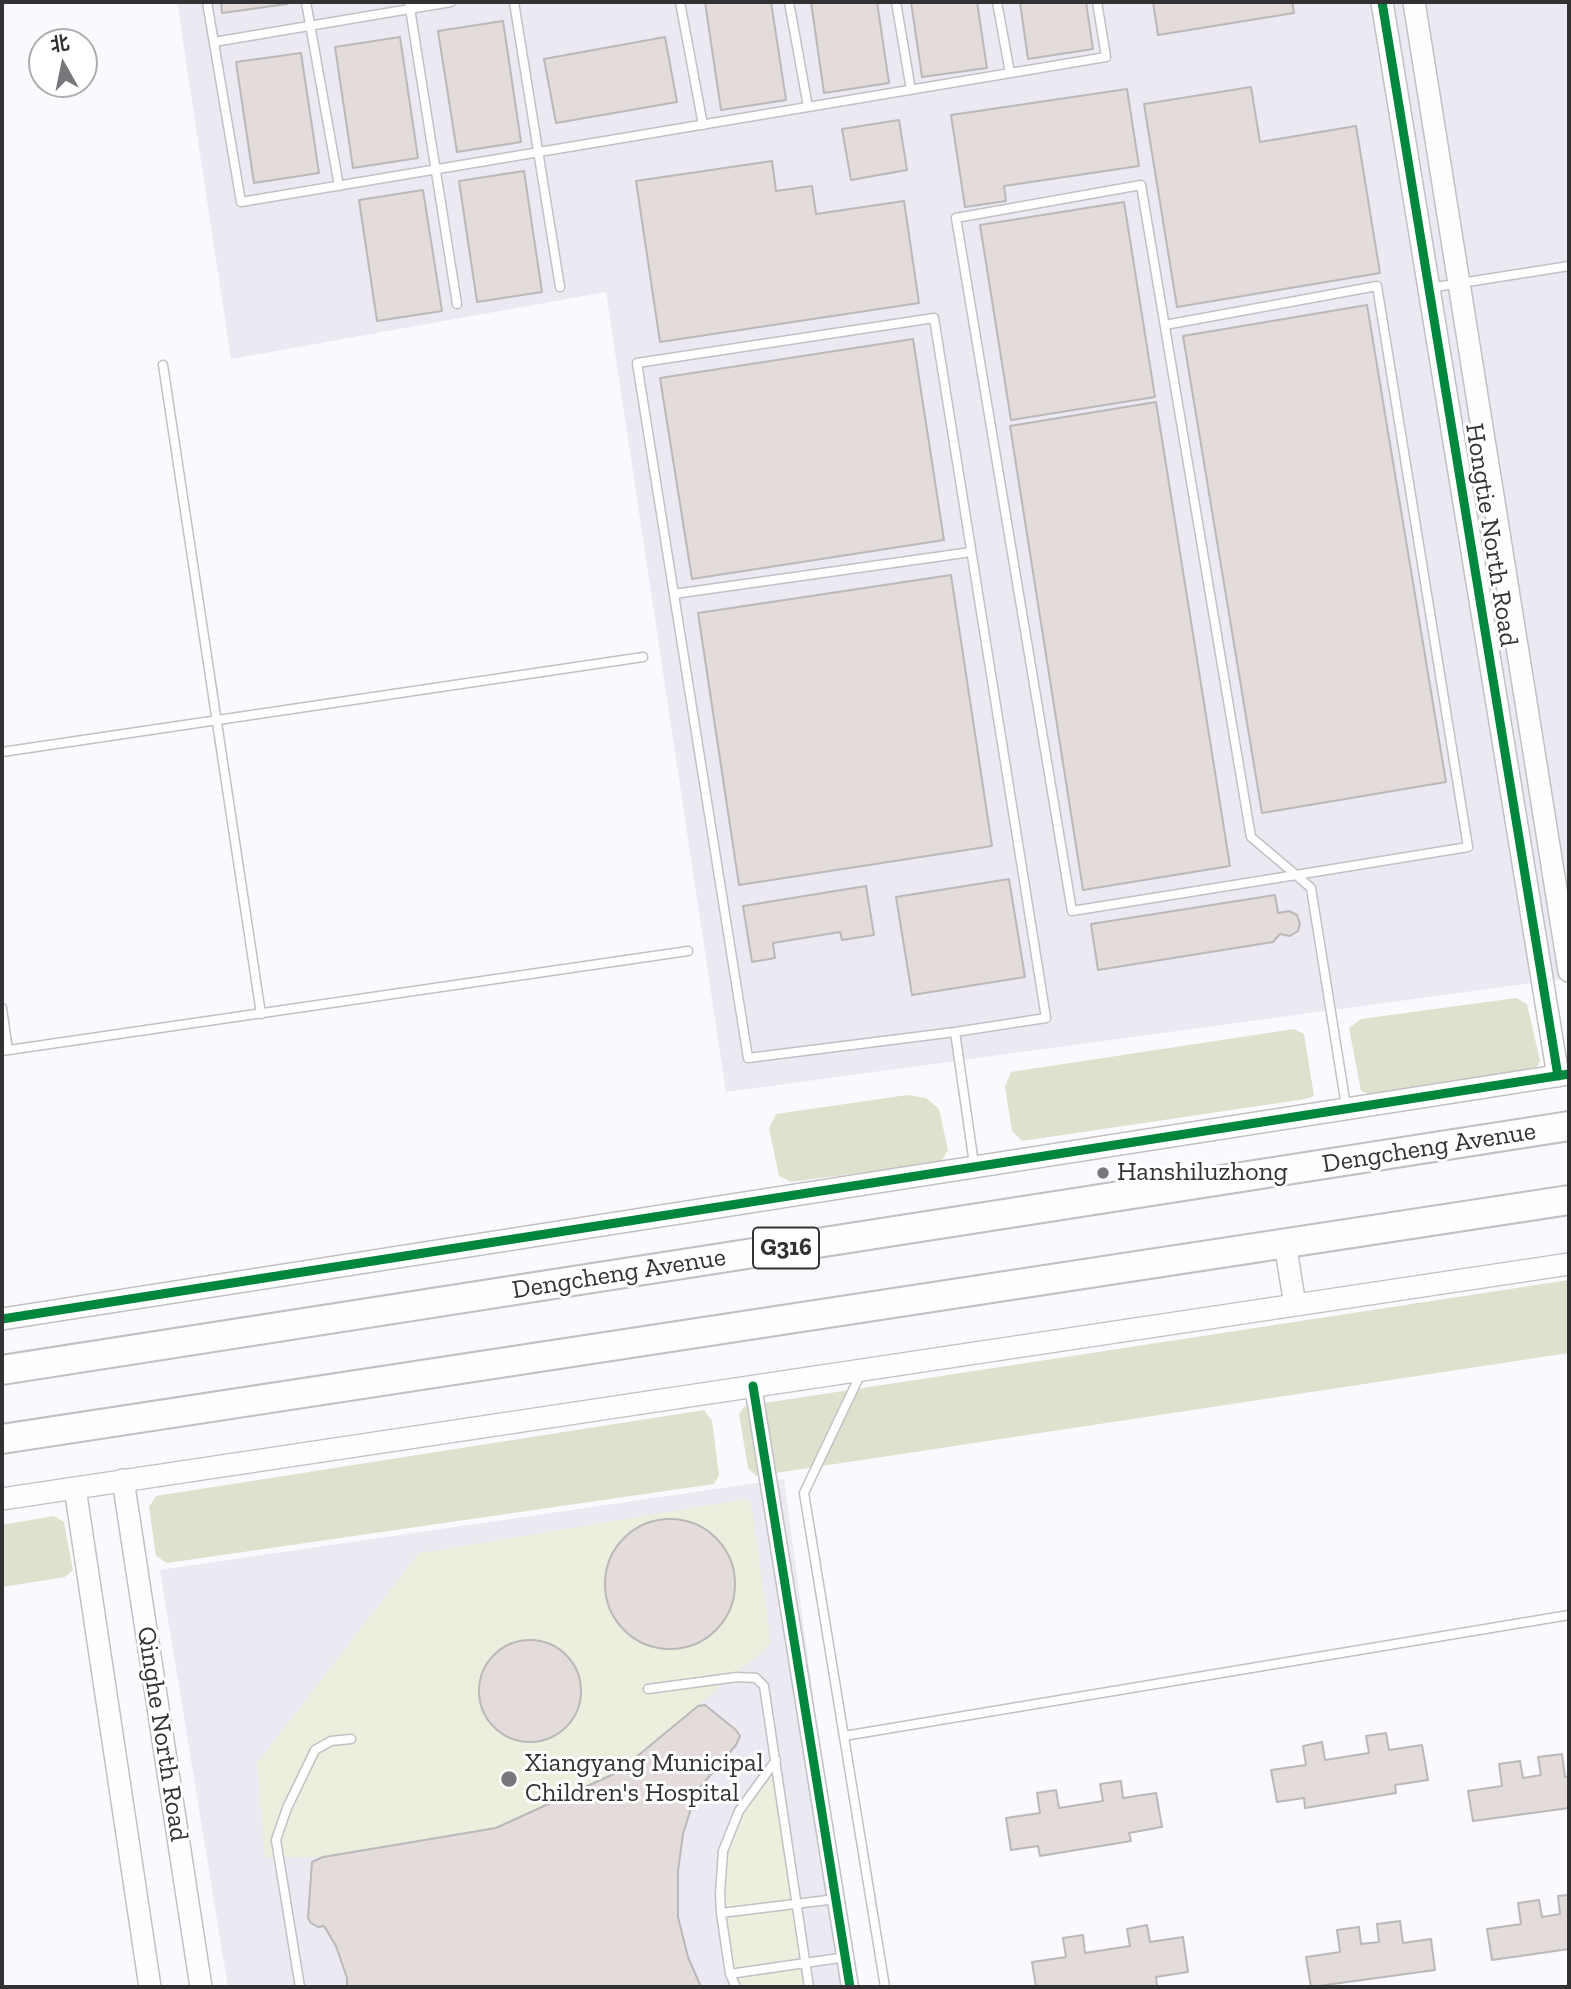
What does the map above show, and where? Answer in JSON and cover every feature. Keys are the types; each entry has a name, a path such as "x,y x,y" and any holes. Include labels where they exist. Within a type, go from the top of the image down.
{"highway":[{"name":"Dengcheng Avenue","path":"2,1370 1569,1126"},
{"path":"2,1439 1569,1200"}],"street":[{"name":"Hongtie North Road","path":"1382,2 1564,1075"},
{"name":"Hongtie North Road","path":"1414,2 1569,971"},
{"path":"2,1319 1564,1075"},
{"path":"1285,1243 1295,1305"},
{"path":"2,1499 1569,1264"},
{"path":"753,1386 850,1987"},
{"name":"Qinghe North Road","path":"123,1480 201,1987"},
{"name":"Qinghe North Road","path":"75,1488 150,1987"}],"lane":[{"path":"207,2 241,202 1106,57 1097,2"},
{"path":"306,2 339,186"},
{"path":"214,42 410,5 451,2"},
{"path":"514,2 560,287"},
{"path":"680,2 703,125"},
{"path":"789,2 808,107"},
{"path":"895,2 911,90"},
{"path":"998,2 1010,73"},
{"path":"410,5 457,304"},
{"path":"1165,325 1377,286 1468,847 1296,875 1072,911 956,218 1141,185 1251,836 1296,875 1311,888 1346,1109"},
{"path":"1429,288 1569,266"},
{"path":"934,318 971,552 1046,1018 748,1058 637,363 934,318"},
{"path":"163,365 261,1014"},
{"path":"674,594 971,552"},
{"path":"2,752 643,657"},
{"path":"2,1008 5,1051 688,951"},
{"path":"954,1032 975,1167"},
{"path":"862,1370 804,1493 885,1987"},
{"path":"844,1736 1569,1615"},
{"path":"648,1689 737,1677 756,1678 764,1686 810,1987"},
{"path":"300,1987 276,1840 287,1808 315,1750 331,1741 351,1739"},
{"path":"736,1987 730,1973 720,1913 723,1851 739,1811 776,1760"},
{"path":"720,1913 836,1899"},
{"path":"730,1973 846,1957"}],"shaded area":[{"path":"177,2 1569,2 1569,978 726,1092 606,292 231,359"},
{"name":"Xiangyang Municipal Children's Hospital","path":"784,1479 852,1987 228,1987 160,1570"}],"green space":[{"path":"1516,998 1527,1004 1540,1061 1535,1070 1369,1094 1361,1091 1349,1028 1361,1019"},
{"path":"1294,1029 1304,1034 1314,1096 1306,1099 1022,1141 1012,1131 1005,1087 1011,1072"},
{"path":"907,1095 926,1098 939,1109 948,1150 941,1162 791,1182 779,1176 769,1128 776,1114"},
{"path":"1569,1280 1569,1353 756,1476 748,1468 739,1414 745,1406"},
{"path":"704,1410 712,1421 719,1475 714,1484 167,1563 156,1556 149,1507 156,1496"},
{"path":"746,1499 751,1503 771,1644 618,1772 496,1828 323,1857 265,1857 257,1763 419,1553"},
{"path":"54,1516 64,1522 73,1570 65,1577 2,1587 2,1525"},
{"path":"776,1760 809,1987 736,1987 721,1913 723,1851 739,1811"}],"building":[{"path":"221,2 287,2 287,4 222,13"},
{"path":"705,2 771,2 786,100 721,110"},
{"path":"811,2 877,2 889,83 824,93"},
{"path":"911,2 977,2 987,68 922,77"},
{"path":"1020,2 1086,2 1093,49 1028,59"},
{"path":"1153,2 1292,2 1294,13 1158,35"},
{"path":"503,21 521,142 457,152 438,31"},
{"path":"400,37 418,158 353,168 335,47"},
{"path":"665,37 677,102 556,123 544,59"},
{"path":"301,53 319,173 254,183 236,62"},
{"path":"1251,87 1260,142 1356,126 1380,273 1177,307 1144,104"},
{"path":"1127,89 1139,166 1004,186 1006,201 965,207 951,115"},
{"path":"899,120 907,170 851,180 842,129"},
{"path":"772,161 776,191 812,186 816,214 904,201 919,303 660,342 636,181"},
{"path":"524,171 542,292 477,302 459,181"},
{"path":"423,190 442,311 377,321 359,200"},
{"path":"1124,202 1155,397 1011,420 980,225"},
{"path":"1367,305 1446,782 1262,813 1183,336"},
{"path":"913,339 944,540 692,579 660,378"},
{"path":"1156,402 1230,866 1083,890 1010,426"},
{"path":"951,575 992,846 739,885 698,613"},
{"path":"1009,879 1025,977 912,995 896,897"},
{"path":"866,886 874,935 842,940 840,932 773,943 775,958 752,962 743,906"},
{"path":"1275,895 1278,913 1289,911 1297,915 1300,923 1298,931 1290,936 1280,934 1273,942 1098,970 1091,924"},
{"path":"670,1519 695,1524 716,1538 730,1559 735,1584 730,1609 716,1630 695,1644 670,1649 645,1644 624,1630 610,1609 605,1584 610,1559 624,1538 645,1524"},
{"path":"530,1640 559,1648 573,1662 581,1691 573,1720 559,1734 530,1742 501,1734 487,1720 479,1691 487,1662 501,1648"},
{"path":"705,1705 740,1736 736,1745 696,1792 683,1834 678,1871 678,1917 688,1957 701,1987 347,1987 347,1978 336,1946 324,1926 318,1927 308,1918 312,1862 323,1857 496,1828 618,1772 698,1706"},
{"path":"1386,1733 1389,1750 1422,1745 1428,1780 1395,1785 1396,1793 1305,1808 1304,1798 1277,1802 1271,1770 1306,1765 1303,1746 1322,1742 1325,1760 1369,1753 1366,1736"},
{"path":"1562,1754 1565,1777 1569,1776 1569,1808 1473,1821 1468,1791 1502,1786 1499,1764 1520,1761 1523,1778 1541,1775 1538,1757"},
{"path":"1121,1781 1123,1798 1156,1793 1162,1827 1129,1833 1131,1841 1040,1856 1038,1846 1011,1850 1006,1818 1040,1813 1037,1793 1056,1790 1059,1808 1103,1801 1100,1784"},
{"path":"1569,1895 1569,1949 1492,1960 1487,1929 1521,1924 1518,1903 1539,1900 1542,1917 1560,1914 1558,1896"},
{"path":"1400,1921 1403,1943 1431,1939 1435,1970 1311,1987 1306,1957 1340,1952 1337,1930 1359,1927 1361,1944 1379,1942 1377,1924"},
{"path":"1147,1925 1150,1942 1183,1937 1188,1972 1156,1977 1157,1986 1147,1987 1036,1987 1032,1962 1066,1957 1063,1938 1083,1935 1085,1953 1130,1946 1127,1929"}],"cycle path":[{"path":"1382,2 1558,1076"},
{"path":"2,1319 1569,1074"},
{"path":"753,1386 850,1987"}],"place":[{"name":"Hanshiluzhong","path":"1103,1173"},
{"name":"Xiangyang Municipal Children's Hospital","path":"509,1779"}]}
